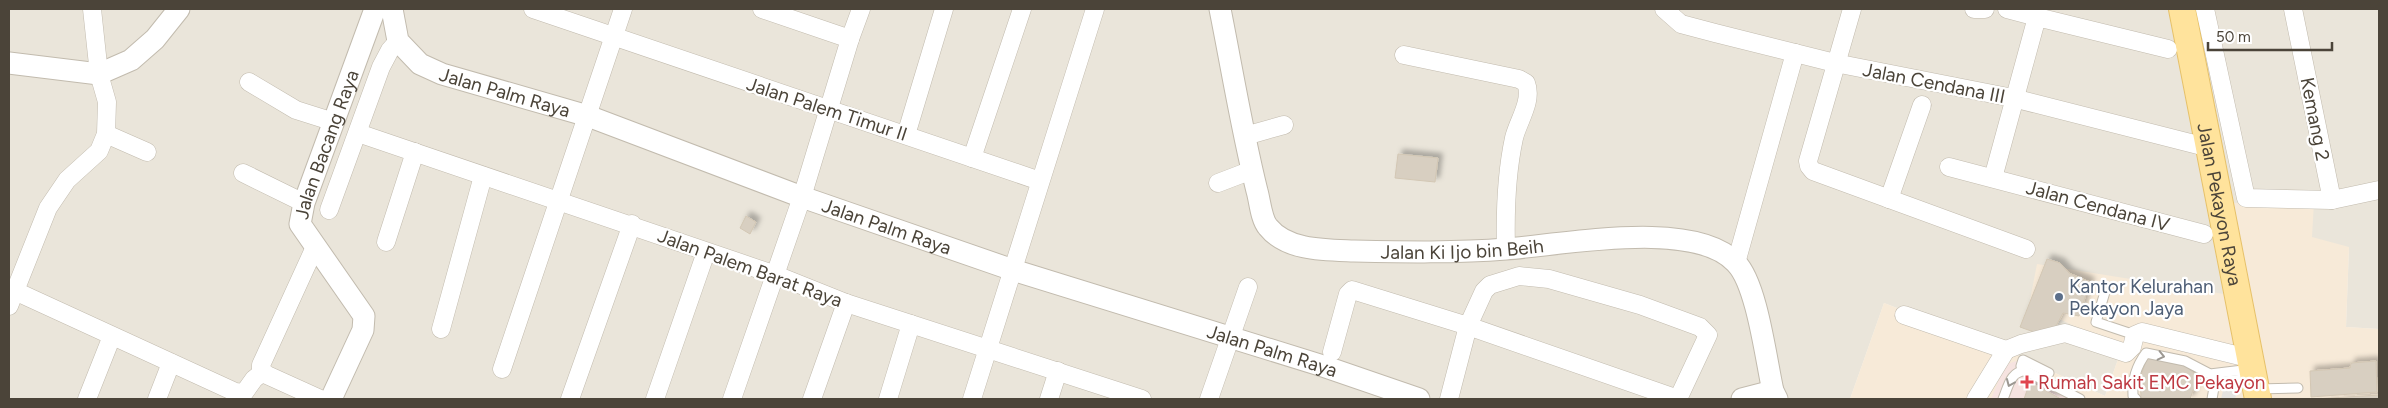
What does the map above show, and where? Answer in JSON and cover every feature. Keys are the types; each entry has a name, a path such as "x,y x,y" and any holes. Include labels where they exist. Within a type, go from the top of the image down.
{"main road":[{"name":"Jalan Pekayon Raya","path":"2182,9 2253,379"}],"street":[{"path":"9,62 99,74 131,60 156,39 179,9"},
{"name":"Jalan Bacang Raya","path":"331,399 363,330 364,316 352,295 300,224 304,203 375,9"},
{"path":"329,210 381,67 390,50 398,41 392,9"},
{"name":"Jalan Palem Timur II","path":"532,9 828,111 906,135 1040,181"},
{"path":"502,369 623,9"},
{"path":"762,9 850,39"},
{"path":"732,399 802,197 850,39 861,9"},
{"path":"906,135 944,9"},
{"path":"972,158 1022,9"},
{"path":"972,399 1095,9"},
{"name":"Jalan Ki Ijo bin Beih","path":"1220,9 1252,170 1266,225 1286,242 1336,250 1431,252 1506,249 1598,238 1677,239 1718,250 1736,263 1750,285 1775,395"},
{"name":"Jalan Cendana III","path":"1664,9 1682,25 1835,63 2013,98 2210,148"},
{"path":"1852,9 1808,161 1809,166 1814,171 2026,249"},
{"path":"1974,9 1985,9"},
{"path":"2007,9 2168,49"},
{"path":"2205,9 2246,198 2332,200 2379,190"},
{"name":"Kemang 2","path":"2293,9 2332,200"},
{"path":"95,10 99,74 107,102 106,134 99,150 67,180 48,208 12,299 112,336 240,393 247,390 254,379 263,372"},
{"path":"1992,178 2037,17"},
{"name":"Jalan Palm Raya","path":"398,41 420,64 442,74 588,116 802,197 1014,270 1323,366 1419,399"},
{"path":"1736,263 1796,53"},
{"path":"1404,55 1520,80 1526,83 1528,89 1526,105 1514,137 1505,202 1506,249"},
{"path":"249,82 296,110 334,122"},
{"path":"1889,199 1922,105"},
{"path":"1245,136 1284,125"},
{"name":"Jalan Palem Barat Raya","path":"358,133 632,224 706,252 776,274 846,303 1058,371 1130,397"},
{"path":"106,134 147,152"},
{"path":"386,242 415,152"},
{"name":"Jalan Cendana IV","path":"1949,167 2204,234"},
{"path":"1218,183 1252,170"},
{"path":"243,173 304,203"},
{"path":"441,329 484,176"},
{"path":"570,399 632,224"},
{"path":"315,247 261,365 263,372 320,399"},
{"path":"655,399 706,252"},
{"path":"1332,352 1348,294 1352,290 1468,326 1678,399 1708,335 1700,327 1640,305 1549,279 1519,276 1490,285 1484,291 1468,326 1448,399"},
{"path":"1210,399 1248,288"},
{"path":"812,399 846,303"},
{"path":"1904,315 2006,350 2066,333 2126,353 2132,347 2139,332 2149,332 2253,379"},
{"path":"888,399 911,324"},
{"path":"87,399 112,336"},
{"path":"1976,399 2006,350"},
{"path":"157,399 171,363"},
{"path":"1049,399 1058,371"},
{"path":"1742,399 1775,395"}],"lane":[{"path":"2105,292 2096,322 2136,335"},
{"path":"2136,399 2133,396 2132,388 2139,362 2146,352 2185,361 2210,374 2253,379 2298,388"},
{"path":"2049,373 2023,360 2021,366 2026,371 2080,399"},
{"path":"2003,399 2014,375 2020,371 2026,371"},
{"path":"2212,399 2215,382 2253,379"}],"shaded area":[{"path":"9,9 2379,9 2379,329 2346,327 2349,247 2224,294 2122,348 2105,396 1999,347 1884,303 1850,399 9,399"},
{"path":"2314,202 2312,237 2349,247 2346,327 2379,329 2379,399 1850,399 1884,303 1999,347 2105,396 2122,348 2029,305 2037,264 2224,294 2221,203"},
{"name":"Rumah Sakit EMC Pekayon","path":"2016,361 2087,399 1991,399 2005,365"},
{"path":"2224,386 2238,389 2235,399 2221,399"}],"building":[{"path":"1398,154 1438,158 1435,182 1395,178"},
{"path":"746,216 756,222 750,234 740,228"},
{"name":"Kantor Kelurahan Pekayon Jaya","path":"2047,259 2060,263 2069,273 2090,282 2079,316 2063,313 2055,328 2045,336 2020,327"},
{"path":"2147,358 2185,366 2198,376 2190,399 2141,398 2140,378"},
{"path":"2376,361 2377,392 2311,397 2310,371 2350,368 2351,363"},
{"path":"2030,382 2061,399 2024,399"},
{"path":"2379,395 2379,399 2314,399"}],"place":[{"name":"Kantor Kelurahan Pekayon Jaya","path":"2059,297"},
{"name":"Rumah Sakit EMC Pekayon","path":"2027,382"}]}
